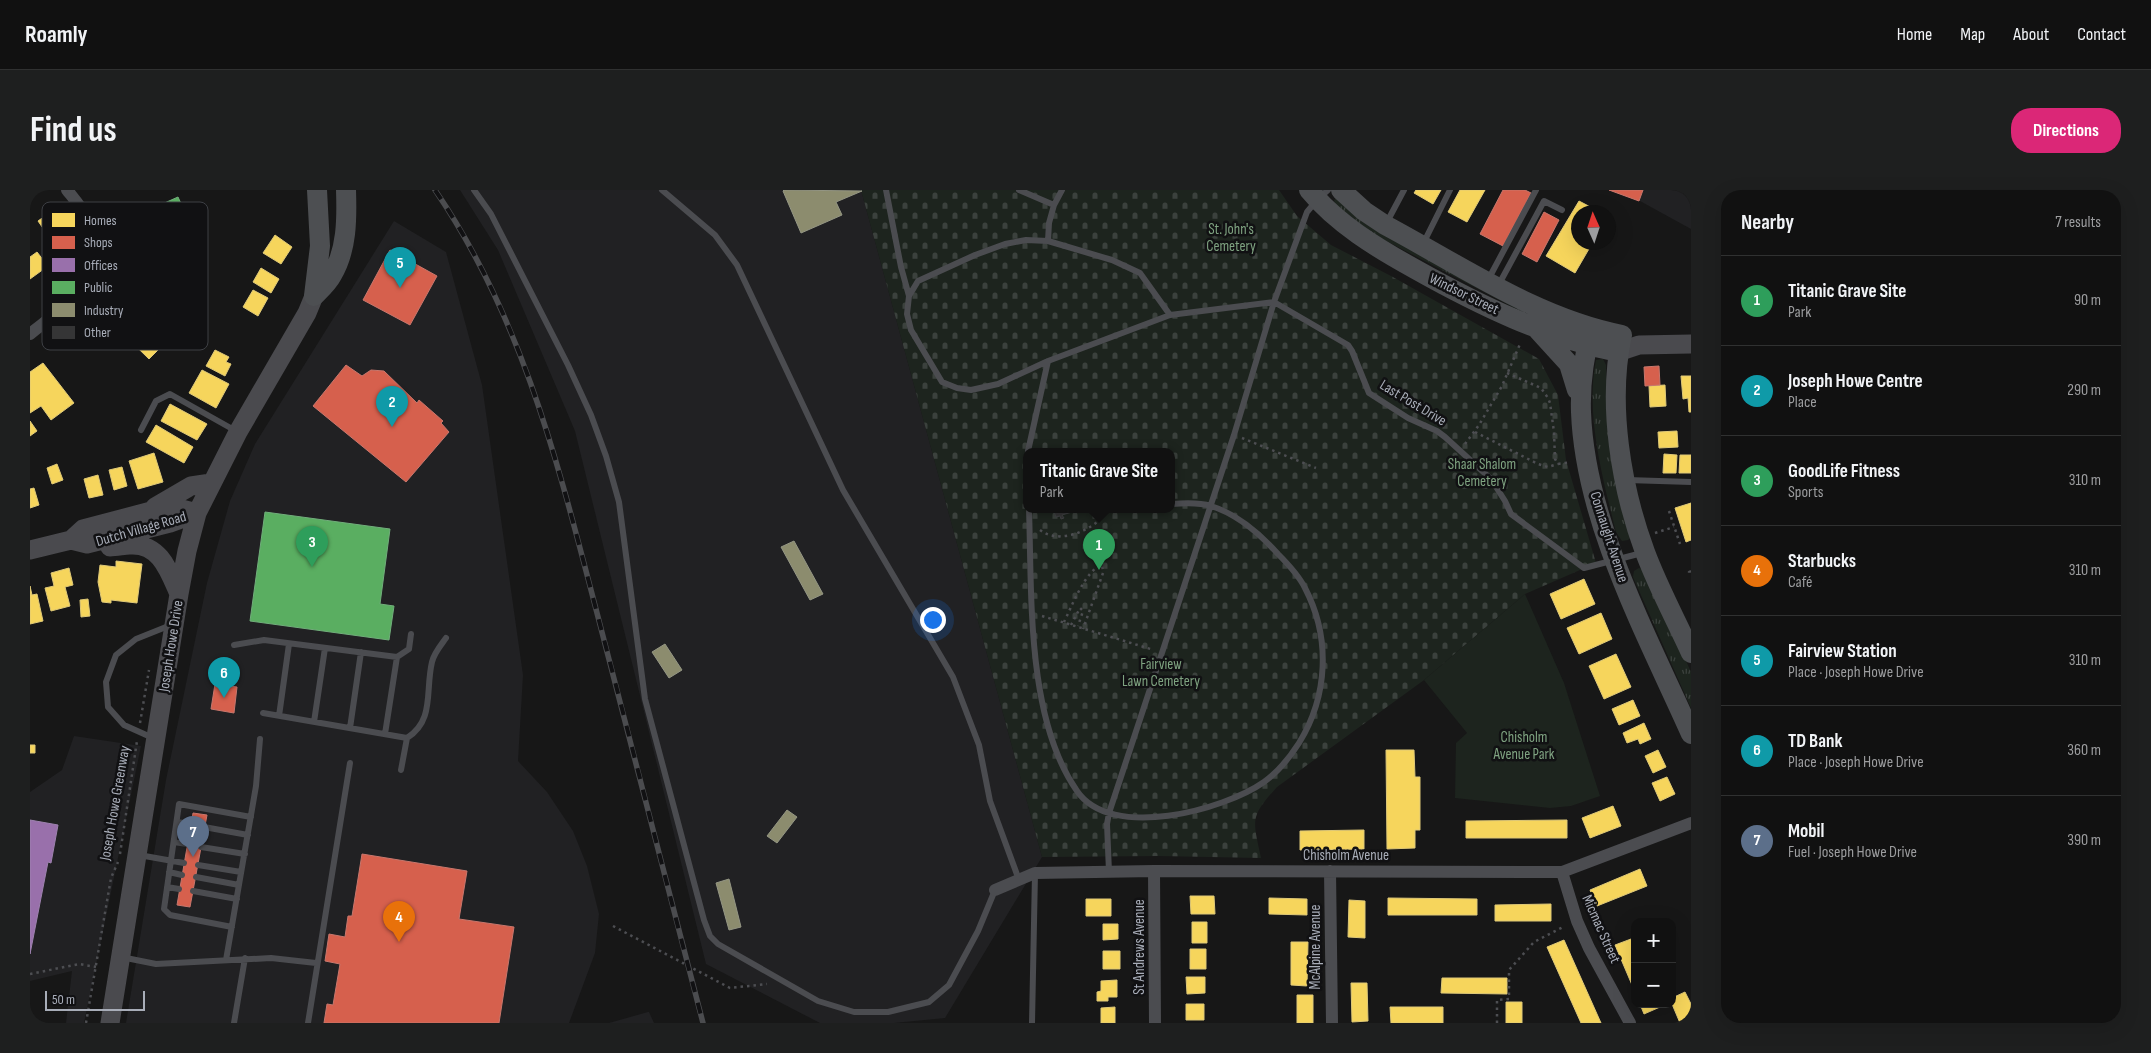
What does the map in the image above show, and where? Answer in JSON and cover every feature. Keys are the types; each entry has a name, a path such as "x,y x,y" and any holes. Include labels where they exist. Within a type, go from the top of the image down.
{"main road":[{"path":"314,296 320,246 317,190"},
{"path":"314,296 331,277 338,262 344,241 347,216 346,190"},
{"name":"Windsor Street","path":"1318,193 1374,246 1443,285 1536,329 1627,344 1691,344"},
{"name":"Windsor Street","path":"1351,196 1385,225 1589,337"},
{"name":"Joseph Howe Drive","path":"110,1023 179,594 187,551 197,513 238,432 298,329 314,296"},
{"path":"1536,329 1569,364 1575,381 1580,410"},
{"name":"Connaught Avenue","path":"1589,337 1584,364 1580,410 1582,434 1602,524 1615,560 1691,734"},
{"name":"Connaught Avenue","path":"1627,344 1616,369 1616,432 1626,480 1645,552 1691,653"},
{"path":"144,513 191,486 211,483"},
{"name":"Dutch Village Road","path":"71,540 83,529 170,506 197,513"},
{"name":"Dutch Village Road","path":"30,550 71,540 87,544 170,523 197,513"},
{"path":"95,542 111,548 131,545 145,546 154,550 166,564 179,594"}],"street":[{"path":"68,190 76,202"},
{"path":"30,334 42,325"},
{"name":"Chisholm Avenue","path":"995,890 1035,873 1154,871 1562,872 1691,823"},
{"name":"St Andrews Avenue","path":"1154,871 1155,1023"},
{"name":"McAlpine Avenue","path":"1330,871 1332,1023"},
{"name":"Micmac Street","path":"1562,872 1577,921 1589,948 1630,1023"}],"lane":[{"path":"474,190 491,214 568,366 591,415 606,456 619,502 645,699 704,920 710,936 718,944 818,1001 854,1012 888,1012 930,1002 949,985 978,931 995,890"},
{"path":"662,190 715,235 737,265 843,490 953,677 979,745 990,800 1019,881"},
{"path":"886,190 901,267 909,296 907,314 911,330 942,382 957,388 971,390 998,384 1048,361 1170,315 1274,302"},
{"path":"1019,190 1054,205"},
{"path":"1048,241 1049,223 1054,205 1062,190"},
{"path":"1385,225 1404,190"},
{"path":"1422,245 1450,190"},
{"path":"1492,284 1536,190"},
{"path":"1109,872 1107,824 1109,813 1234,435 1274,302 1307,212 1318,193"},
{"path":"1492,284 1544,201 1562,210"},
{"path":"909,296 918,280 975,255 1019,241 1048,241 1112,260 1140,273 1170,315"},
{"name":"Last Post Drive","path":"1274,302 1348,345 1369,393 1408,418 1437,431 1496,485 1511,514 1584,568 1615,560"},
{"path":"1029,448 1048,361"},
{"path":"141,430 156,401 170,394 238,432"},
{"path":"1626,480 1691,482"},
{"path":"1029,513 1031,615 1043,700 1050,732 1061,761 1077,792 1098,809 1109,813 1134,816 1173,816 1207,809 1239,796 1265,782 1289,758 1306,732 1316,710 1322,686 1324,651 1318,621 1305,587 1260,534 1210,505 1175,504"},
{"path":"1615,560 1645,552"},
{"path":"156,740 124,724 108,707 106,682 116,655 136,639 174,624"},
{"path":"234,645 264,640 397,657 409,649 411,634"},
{"path":"401,770 407,738 418,730 426,716 432,661 446,638"},
{"path":"279,716 289,644"},
{"path":"314,722 325,648"},
{"path":"350,728 361,652"},
{"path":"385,734 397,657"},
{"path":"263,713 407,738"},
{"path":"226,960 251,817 260,739"},
{"path":"308,1023 316,963 350,763"},
{"path":"232,928 170,914 164,909 170,861 180,804 251,817"},
{"path":"177,822 191,824"},
{"path":"204,827 248,834"},
{"path":"174,842 187,844"},
{"path":"201,846 244,854"},
{"path":"138,855 184,863"},
{"path":"198,865 241,872"},
{"path":"169,872 182,875"},
{"path":"1032,1023 1035,873"},
{"path":"196,877 239,884"},
{"path":"167,886 180,889"},
{"path":"193,891 237,899"},
{"path":"120,957 156,964 245,958 271,958 316,963"},
{"path":"234,1023 245,958"}],"path":[{"path":"1460,452 1502,386 1520,344"},
{"path":"1507,373 1541,388 1548,398 1554,432 1555,459 1558,464"},
{"path":"1474,431 1538,464 1548,466 1572,462"},
{"path":"1234,435 1316,468"},
{"path":"1669,511 1680,544"},
{"path":"1030,523 1044,533 1066,536 1081,532 1097,522 1097,513"},
{"path":"1655,533 1674,527"},
{"path":"1064,622 1089,575 1102,565 1103,573 1083,628"},
{"path":"1691,571 1689,572 1691,575"},
{"path":"1071,624 1078,609 1082,609 1078,627"},
{"path":"1031,615 1071,624 1162,653"},
{"name":"Joseph Howe Greenway","path":"86,1023 112,878 118,864 150,668"},
{"path":"1497,1023 1497,1000 1509,999 1509,970 1534,942 1577,921"},
{"path":"613,926 730,988 784,982"},
{"path":"30,974 79,964 96,967"}],"shaded area":[{"path":"460,190 861,190 1042,857 945,1018 894,1023 820,1023 706,964 575,431 498,250"},
{"path":"1620,190 1691,190 1691,229"},
{"path":"394,221 446,252 482,385 523,675 518,761 547,792 573,831 587,866 599,914 595,953 569,1023 126,1023 166,780 207,583 230,501 255,444"},
{"path":"74,736 141,746 84,1023 66,1023 72,971 30,981 30,792 62,770"},
{"path":"648,1012 654,1023 609,1023"}],"green space":[{"name":"Fairview Lawn Cemetery","path":"861,190 1279,190 1297,216 1331,245 1391,276 1539,359 1558,395 1566,460 1596,563 1525,594 1424,680 1277,787 1262,806 1256,820 1256,835 1261,858 1159,856 1042,857"},
{"path":"1336,197 1549,326 1375,235 1336,205 1334,201"},
{"path":"1603,359 1606,365 1607,406 1631,537 1628,540 1622,541 1616,532 1601,469 1594,425 1593,381 1596,360"},
{"path":"1639,568 1645,571 1691,672 1691,708 1633,577 1634,571"},
{"name":"Chisholm Avenue Park","path":"1525,594 1564,683 1600,796 1571,806 1550,808 1455,798 1456,743 1467,733 1424,680"}],"building: Homes":[{"path":"1416,190 1441,190 1433,204 1414,193"},
{"path":"1460,190 1485,190 1467,222 1448,212"},
{"path":"1579,201 1587,205 1577,205"},
{"path":"1571,214 1571,250 1588,250 1575,273 1546,256"},
{"path":"42,218 42,227 38,221"},
{"path":"275,235 292,247 281,264 263,253"},
{"path":"37,252 42,258 42,270 30,279 30,257"},
{"path":"261,268 279,279 271,293 253,282"},
{"path":"253,290 268,298 258,316 243,307"},
{"path":"140,350 158,350 149,359"},
{"path":"215,350 229,357 226,362 231,364 225,376 206,366"},
{"path":"43,363 74,403 51,420 41,406 30,413 30,372"},
{"path":"202,370 229,384 216,408 189,393"},
{"path":"1681,376 1691,376 1691,412 1689,412 1688,398 1683,399"},
{"path":"1665,385 1666,406 1650,407 1649,386"},
{"path":"170,404 207,424 197,440 161,421"},
{"path":"30,421 37,431 30,436"},
{"path":"156,425 193,447 184,463 146,442"},
{"path":"1677,431 1678,447 1659,448 1658,432"},
{"path":"154,453 163,482 138,489 129,461"},
{"path":"1664,454 1677,455 1676,473 1663,473"},
{"path":"1680,455 1691,455 1691,473 1679,473"},
{"path":"57,464 63,480 52,484 47,468"},
{"path":"122,467 127,486 114,490 109,470"},
{"path":"98,475 103,495 89,498 84,479"},
{"path":"34,488 39,505 30,508 30,489"},
{"path":"1691,503 1691,540 1686,542 1675,508"},
{"path":"116,561 142,564 137,603 111,600 111,603 102,602 98,582 100,565 116,567"},
{"path":"69,568 73,585 65,587 70,606 51,611 45,588 54,586 51,573"},
{"path":"1584,579 1595,604 1561,619 1550,594"},
{"path":"30,586 32,595 37,594 43,621 30,624"},
{"path":"88,599 90,616 81,617 80,600"},
{"path":"1601,613 1612,639 1579,654 1567,628"},
{"path":"1616,654 1631,687 1604,699 1589,666"},
{"path":"1633,700 1640,716 1619,725 1612,709"},
{"path":"1644,723 1651,739 1640,744 1638,739 1627,743 1623,733"},
{"path":"30,745 35,745 35,753 30,753"},
{"path":"1386,750 1414,750 1415,777 1420,777 1420,830 1415,830 1415,848 1387,849"},
{"path":"1658,750 1666,767 1653,773 1645,756"},
{"path":"1667,777 1675,794 1660,801 1652,783"},
{"path":"1613,806 1621,826 1590,838 1582,818"},
{"path":"1567,820 1567,838 1466,838 1466,821"},
{"path":"1364,830 1364,849 1300,850 1300,831"},
{"path":"1640,869 1647,886 1597,906 1590,890"},
{"path":"1190,896 1214,896 1215,914 1191,914"},
{"path":"1269,898 1307,899 1307,915 1269,914"},
{"path":"1388,898 1477,899 1477,915 1388,915"},
{"path":"1086,899 1111,899 1111,916 1086,916"},
{"path":"1349,900 1365,901 1365,938 1348,937"},
{"path":"1551,904 1551,921 1495,921 1495,905"},
{"path":"1192,922 1207,922 1207,943 1192,943"},
{"path":"1103,924 1118,924 1118,939 1103,940"},
{"path":"1631,939 1631,983 1615,945"},
{"path":"1564,940 1601,1023 1581,1023 1547,947"},
{"path":"1291,942 1308,942 1307,986 1291,985"},
{"path":"1190,949 1206,949 1206,969 1190,969"},
{"path":"1103,951 1120,951 1120,969 1103,969"},
{"path":"1186,977 1205,977 1205,993 1187,994"},
{"path":"1442,978 1507,978 1507,994 1441,993"},
{"path":"1117,980 1117,997 1108,997 1108,1001 1097,1001 1097,992 1101,991 1101,981"},
{"path":"1351,983 1367,983 1368,1021 1352,1022"},
{"path":"1685,992 1691,1004 1691,1023 1680,1023 1674,1008 1676,1008 1676,996"},
{"path":"1297,995 1313,995 1313,1023 1297,1023"},
{"path":"1506,1002 1522,1002 1522,1023 1506,1023"},
{"path":"1186,1004 1204,1004 1204,1020 1186,1020"},
{"path":"1115,1007 1115,1023 1101,1023 1101,1008"},
{"path":"1390,1007 1443,1007 1443,1023 1391,1023"},
{"path":"1642,1008 1658,1008 1644,1014"}],"building: Shops":[{"path":"1503,190 1525,190 1531,193 1503,246 1480,234"},
{"path":"1609,190 1643,190 1639,201"},
{"path":"1544,212 1559,220 1537,262 1522,254"},
{"path":"390,250 437,276 410,325 363,300"},
{"path":"346,365 362,376 371,370 384,371 417,403 419,400 443,421 441,423 449,432 406,482 313,406"},
{"path":"1659,366 1660,385 1645,386 1644,367"},
{"path":"215,684 237,687 234,713 211,709"},
{"path":"193,813 207,815 190,907 177,905"},
{"path":"362,854 467,871 459,919 514,927 499,1023 324,1023 327,1004 333,1005 340,964 325,961 329,934 345,937 348,916 352,916"}],"building: Offices":[{"path":"30,820 58,825 51,863 48,862 30,954"}],"building: Public":[{"path":"178,197 180,202 167,202"},
{"path":"265,512 390,529 380,604 394,606 389,640 250,621"}],"building: Industry":[{"path":"783,191 862,191 836,202 842,215 801,233"},
{"path":"794,541 823,594 810,600 781,547"},
{"path":"665,644 682,670 669,678 652,652"},
{"path":"787,810 797,817 777,843 767,836"},
{"path":"729,879 741,927 729,930 716,883"}],"building: Other":[{"path":"1054,513 1069,513 1062,515 1064,518 1061,519 1060,516 1056,517"}],"railway":[{"path":"435,190 466,239 492,290 515,341 552,448 568,502 703,1023"}],"place":[{"name":"Fairview Station","path":"400,288"},
{"name":"Joseph Howe Centre","path":"392,427"},
{"name":"GoodLife Fitness","path":"312,567"},
{"name":"Titanic Grave Site","path":"1099,570"},
{"name":"TD Bank","path":"224,698"},
{"name":"Mobil","path":"193,857"},
{"name":"Starbucks","path":"399,942"}],"park label":[{"name":"St. John's Cemetery","path":"1231,238"},
{"name":"Shaar Shalom Cemetery","path":"1482,472"}]}
